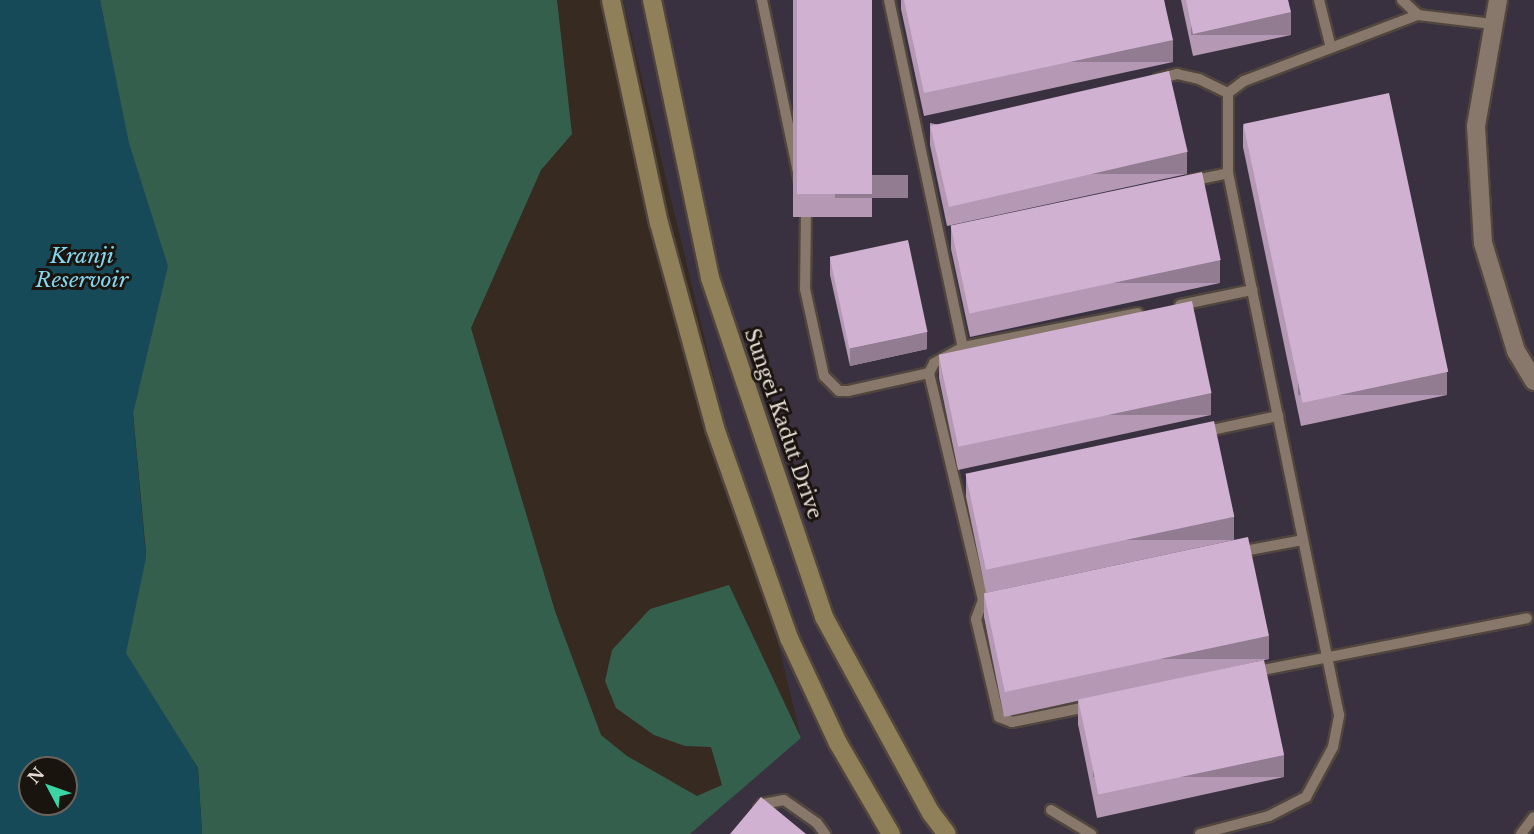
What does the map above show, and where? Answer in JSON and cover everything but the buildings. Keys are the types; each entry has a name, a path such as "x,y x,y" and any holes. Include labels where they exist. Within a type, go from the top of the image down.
{"main road":[{"path":"611,0 659,223 715,428 789,638 838,743 891,834"},
{"name":"Sungei Kadut Drive","path":"652,0 710,279 824,617 931,813 947,834"}],"street":[{"path":"1498,0 1476,126 1483,243 1516,351 1534,381"}],"lane":[{"path":"762,0 806,211 805,289 824,376 838,391 848,391 928,373 939,359 963,348 1148,311"},
{"path":"889,0 963,348"},
{"path":"1319,0 1331,48"},
{"path":"1402,0 1418,15"},
{"path":"1228,93 1244,81 1418,15 1492,24"},
{"path":"1143,82 1177,74 1199,79 1228,93"},
{"path":"1200,834 1269,816 1306,797 1333,747 1339,715 1228,173 1228,93"},
{"path":"918,135 929,132"},
{"path":"1182,184 1228,173"},
{"path":"939,239 951,237"},
{"path":"1171,306 1252,290"},
{"path":"928,373 983,600 976,619 999,717 1012,722 1106,703"},
{"path":"1186,435 1278,416"},
{"path":"956,483 967,481"},
{"path":"1224,554 1303,540"},
{"path":"983,600 1008,595"},
{"path":"1246,674 1527,618"},
{"path":"750,819 763,804 784,800 817,823 825,834"},
{"path":"1051,810 1091,834"},
{"path":"1521,834 1534,817"}],"shaded area":[{"path":"623,0 1534,0 1534,834 690,834 801,738"}],"green space":[{"path":"100,0 557,0 572,134 541,170 471,328 555,611 601,735 627,756 697,796 722,785 711,747 685,746 654,735 616,708 605,681 612,650 650,609 729,585 801,738 690,834 202,834 198,768 125,655 146,553 133,413 128,146"}],"water":[{"name":"Kranji Reservoir","path":"0,0 100,0 129,143 168,266 133,414 146,558 126,653 198,768 202,834 0,834"}]}
